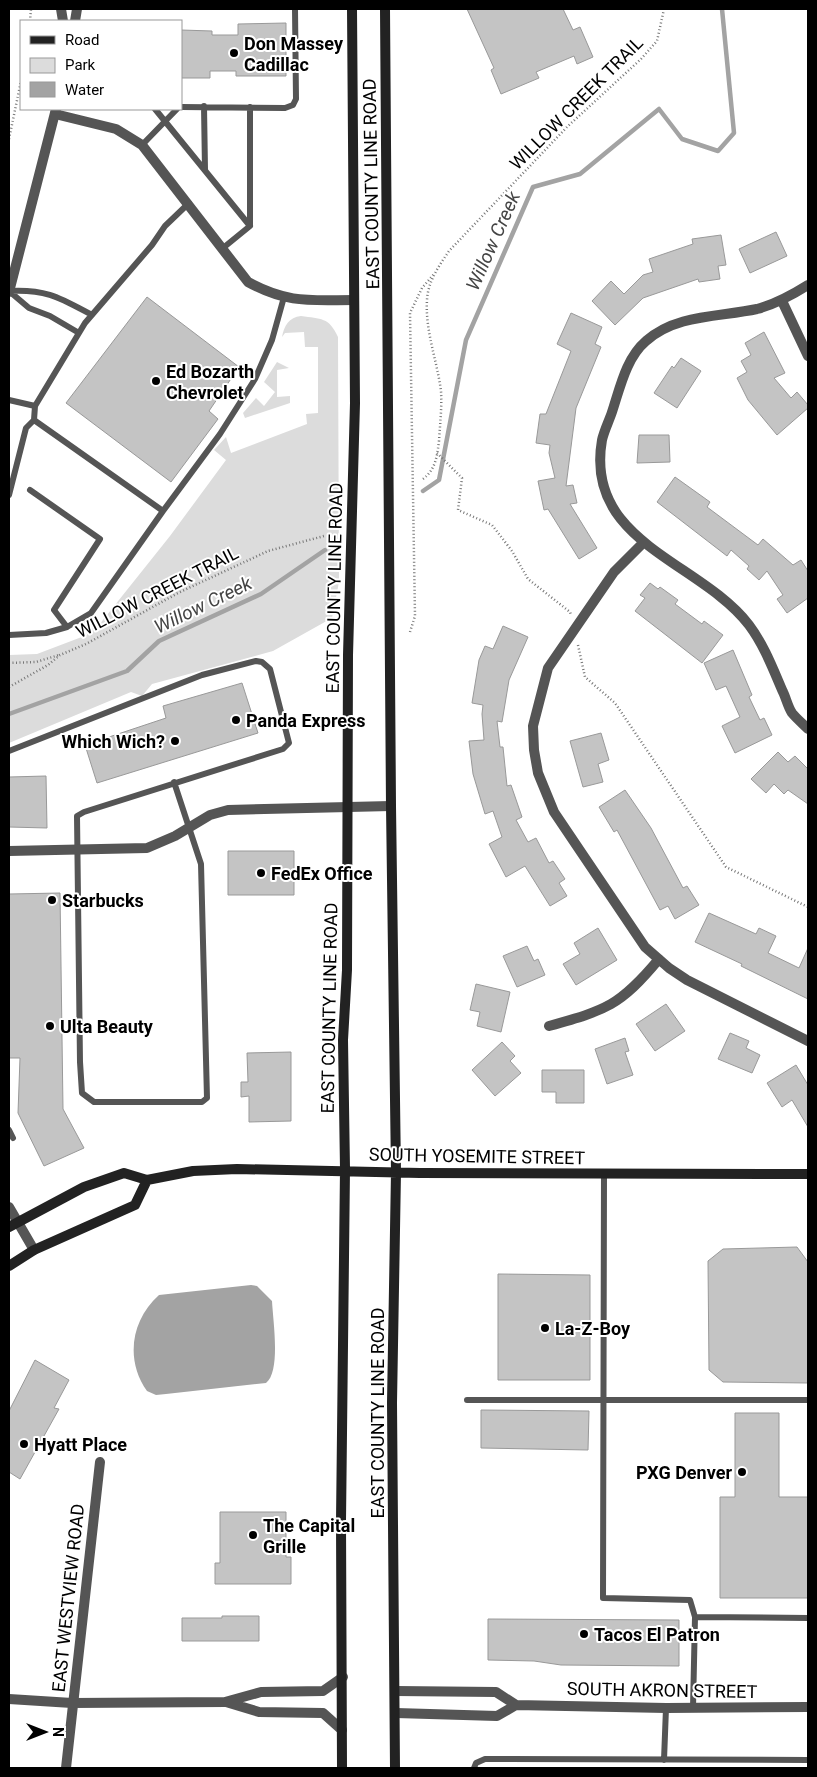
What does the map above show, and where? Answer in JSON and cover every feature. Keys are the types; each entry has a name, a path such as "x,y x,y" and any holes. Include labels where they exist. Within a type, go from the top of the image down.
{"main road":[{"name":"EAST COUNTY LINE ROAD","path":"342,1768 343,1040 347,970 349,574 355,403 352,9"},
{"name":"EAST COUNTY LINE ROAD","path":"385,9 390,806 396,1172 392,1432 396,1692 395,1768"},
{"name":"SOUTH YOSEMITE STREET","path":"13,1224 110,1177 124,1173 147,1180 210,1170 344,1169 396,1172 808,1174"},
{"path":"9,1266 34,1250 136,1205 147,1180"}],"street":[{"path":"9,291 55,111 116,129 142,145 248,282 271,294 298,300 354,300"},
{"path":"808,285 782,301 757,309 694,319 665,328 645,341 629,361 602,440 601,471 609,498 620,519 643,543 725,600 748,624 763,646 792,713 808,729"},
{"path":"782,301 808,356"},
{"path":"643,543 614,572 548,668 533,726 534,750 538,773 554,812 636,936 659,960 687,980 808,1040"},
{"path":"9,851 148,848 189,828 210,815 228,810 390,806"},
{"path":"549,1026 598,1012 613,1005 637,985 659,960"},
{"path":"9,1207 13,1224 34,1250"},
{"name":"EAST WESTVIEW ROAD","path":"66,1768 100,1462"},
{"path":"9,1699 72,1703 225,1702 261,1692 323,1691 343,1677"},
{"name":"SOUTH AKRON STREET","path":"396,1692 496,1692 516,1704 666,1708 808,1707"},
{"path":"225,1702 260,1712 322,1713 342,1730"},
{"path":"396,1713 497,1716 516,1704"}],"lane":[{"path":"182,107 285,108 293,105 296,99 295,9"},
{"path":"204,106 205,170"},
{"path":"250,107 250,226"},
{"path":"156,110 250,226"},
{"path":"142,145 176,110"},
{"path":"9,495 26,428 34,420 35,406 79,333 152,245 165,226 188,204"},
{"path":"222,248 250,226"},
{"path":"9,291 33,289 58,297 92,315"},
{"path":"9,291 29,308 50,316 79,333"},
{"path":"9,635 46,634 67,627 91,613 220,434 255,379 272,340 284,297"},
{"path":"9,400 35,406"},
{"path":"34,420 163,511"},
{"path":"30,490 100,539 54,610 67,627"},
{"path":"9,751 202,676 256,661 268,665 289,743 283,749 174,782 77,816 80,1062 82,1092 94,1102 202,1102 207,1098 209,1088 201,864 174,782"},
{"path":"9,1130 14,1138"},
{"path":"604,1174 603,1598 690,1600 695,1617 693,1708"},
{"path":"467,1400 808,1400"},
{"path":"695,1617 808,1618"},
{"path":"664,1760 666,1708"},
{"path":"474,1768 476,1763 485,1759 808,1760"}],"path":[{"name":"WILLOW CREEK TRAIL","path":"423,479 430,473 437,453 442,410 440,389 429,338 427,298 434,272 449,251 567,127 641,59 657,40 664,9"},
{"path":"9,138 20,86"},
{"path":"410,632 415,616 410,313 422,288 434,272"},
{"path":"437,453 462,478 458,510 492,525 512,551 528,579 570,612 585,677 615,703 650,757 676,790 726,867 808,907"},
{"name":"WILLOW CREEK TRAIL","path":"9,687 48,665 60,655 86,644 178,592 257,556 324,536"},
{"path":"9,663 36,662 60,655"}],"green space":[{"path":"301,316 328,322 338,337 339,582 332,618 273,651 152,684 142,696 131,692 9,743 9,655 37,654 87,635 84,620 95,630 170,536 226,460 214,450 226,437 231,453 307,424 306,414 318,413 318,347 305,347 304,332 285,333 282,337 288,323 293,318"},
{"path":"277,362 289,368 277,370 277,397 290,396 290,403 245,418 243,413 256,398 264,406 275,392 264,382"}],"water":[{"path":"251,1285 257,1286 272,1301 275,1357 271,1377 266,1383 156,1395 147,1391 140,1379 136,1366 134,1341 142,1316 159,1295"}],"building":[{"path":"467,9 563,9 573,30 580,27 593,57 577,64 574,56 536,72 539,78 501,94 491,70 494,68"},
{"name":"Don Massey Cadillac","path":"286,23 286,76 236,76 236,71 210,71 210,78 182,78 182,30 212,31 212,35 238,35 238,24"},
{"path":"776,232 787,256 750,273 739,249"},
{"path":"721,235 726,265 718,266 720,279 699,282 698,279 643,298 615,325 592,301 611,281 624,294 643,275 653,272 649,259 693,244 692,239"},
{"name":"Ed Bozarth Chevrolet","path":"147,297 239,367 209,411 218,419 171,482 66,403"},
{"path":"571,313 602,327 595,344 601,347 576,408 566,486 573,485 577,503 570,504 597,548 579,559 548,509 544,510 538,481 555,478 549,453 550,445 536,443 540,414 546,414 571,351 557,344"},
{"path":"764,332 785,373 774,378 791,398 797,392 808,405 808,408 777,435 748,400 737,378 747,372 741,361 751,355 745,343"},
{"path":"681,358 701,371 677,408 654,393 672,366 674,368"},
{"path":"639,435 669,435 670,462 637,463"},
{"path":"675,477 710,502 707,507 758,545 763,539 793,565 801,560 808,571 808,598 787,613 777,599 783,595 767,571 759,580 747,569 749,566 731,550 727,556 657,502"},
{"path":"650,583 658,589 660,587 678,600 675,604 702,624 704,621 723,635 702,663 635,611 645,598 640,595"},
{"path":"503,626 528,637 509,680 502,722 497,721 500,747 503,747 507,786 511,785 522,817 516,820 528,842 536,838 549,863 553,861 565,879 559,883 567,896 550,906 525,866 506,877 489,844 502,837 493,811 485,814 473,774 469,741 484,740 483,705 472,703 479,660 485,646 493,649"},
{"path":"733,650 752,695 749,697 760,720 764,718 772,735 735,753 722,726 740,717 726,686 716,690 704,663"},
{"path":"242,683 258,733 97,783 85,745 166,718 163,706"},
{"path":"601,733 609,760 598,764 603,782 583,787 570,741"},
{"path":"778,752 788,762 795,756 808,769 808,804 788,790 784,794 774,784 766,793 751,779"},
{"path":"46,776 47,828 9,827 9,777"},
{"path":"625,790 651,828 683,888 687,886 699,905 675,919 668,906 660,910 617,830 614,832 599,807"},
{"name":"FedEx Office","path":"228,851 294,851 294,895 228,895"},
{"path":"60,893 63,1109 84,1148 44,1166 18,1113 20,1058 9,1058 9,894"},
{"path":"709,913 756,934 759,928 776,936 768,953 799,968 808,948 808,999 741,966 742,964 695,942"},
{"path":"598,928 617,960 576,985 563,964 580,954 574,943"},
{"path":"527,946 534,961 538,959 545,975 517,987 503,956"},
{"path":"476,984 510,992 501,1032 477,1026 480,1012 470,1010"},
{"path":"666,1004 685,1031 655,1051 636,1024"},
{"path":"730,1033 749,1041 746,1048 760,1055 752,1073 718,1059"},
{"path":"625,1038 629,1051 625,1052 633,1075 607,1084 595,1049"},
{"path":"502,1042 515,1056 510,1061 521,1073 495,1096 472,1070"},
{"path":"291,1052 291,1121 249,1122 249,1096 241,1097 241,1082 248,1082 247,1053"},
{"path":"796,1065 808,1085 808,1127 792,1100 782,1107 767,1083"},
{"path":"542,1070 584,1070 584,1103 556,1103 556,1092 542,1092"},
{"path":"797,1247 808,1262 808,1383 723,1382 709,1370 708,1261 723,1249"},
{"path":"498,1274 590,1275 590,1380 498,1380"},
{"name":"Hyatt Place","path":"35,1360 69,1380 54,1408 59,1409 20,1479 9,1472 9,1411"},
{"path":"481,1410 589,1411 588,1450 481,1448"},
{"path":"735,1413 779,1413 779,1497 808,1497 808,1598 720,1598 720,1497 735,1497"},
{"name":"The Capital Grille","path":"220,1512 286,1512 286,1557 291,1557 291,1584 215,1584 215,1563 220,1563"},
{"path":"222,1616 259,1616 259,1641 182,1641 182,1618 222,1618"},
{"path":"488,1619 679,1620 679,1666 561,1665 534,1661 488,1660"}],"waterway":[{"name":"Willow Creek","path":"423,491 439,480 466,340 533,187 580,174 659,109 682,139 718,151 734,133 722,9"},
{"name":"Willow Creek","path":"9,714 127,671 159,641 261,594 325,550"}],"place":[{"name":"Don Massey Cadillac","path":"234,53"},
{"name":"Ed Bozarth Chevrolet","path":"156,381"},
{"name":"Panda Express","path":"236,720"},
{"name":"Which Wich?","path":"175,741"},
{"name":"FedEx Office","path":"261,873"},
{"name":"Starbucks","path":"52,900"},
{"name":"Ulta Beauty","path":"50,1026"},
{"name":"La-Z-Boy","path":"545,1328"},
{"name":"Hyatt Place","path":"24,1444"},
{"name":"PXG Denver","path":"742,1472"},
{"name":"The Capital Grille","path":"253,1535"},
{"name":"Tacos El Patron","path":"584,1634"}]}
